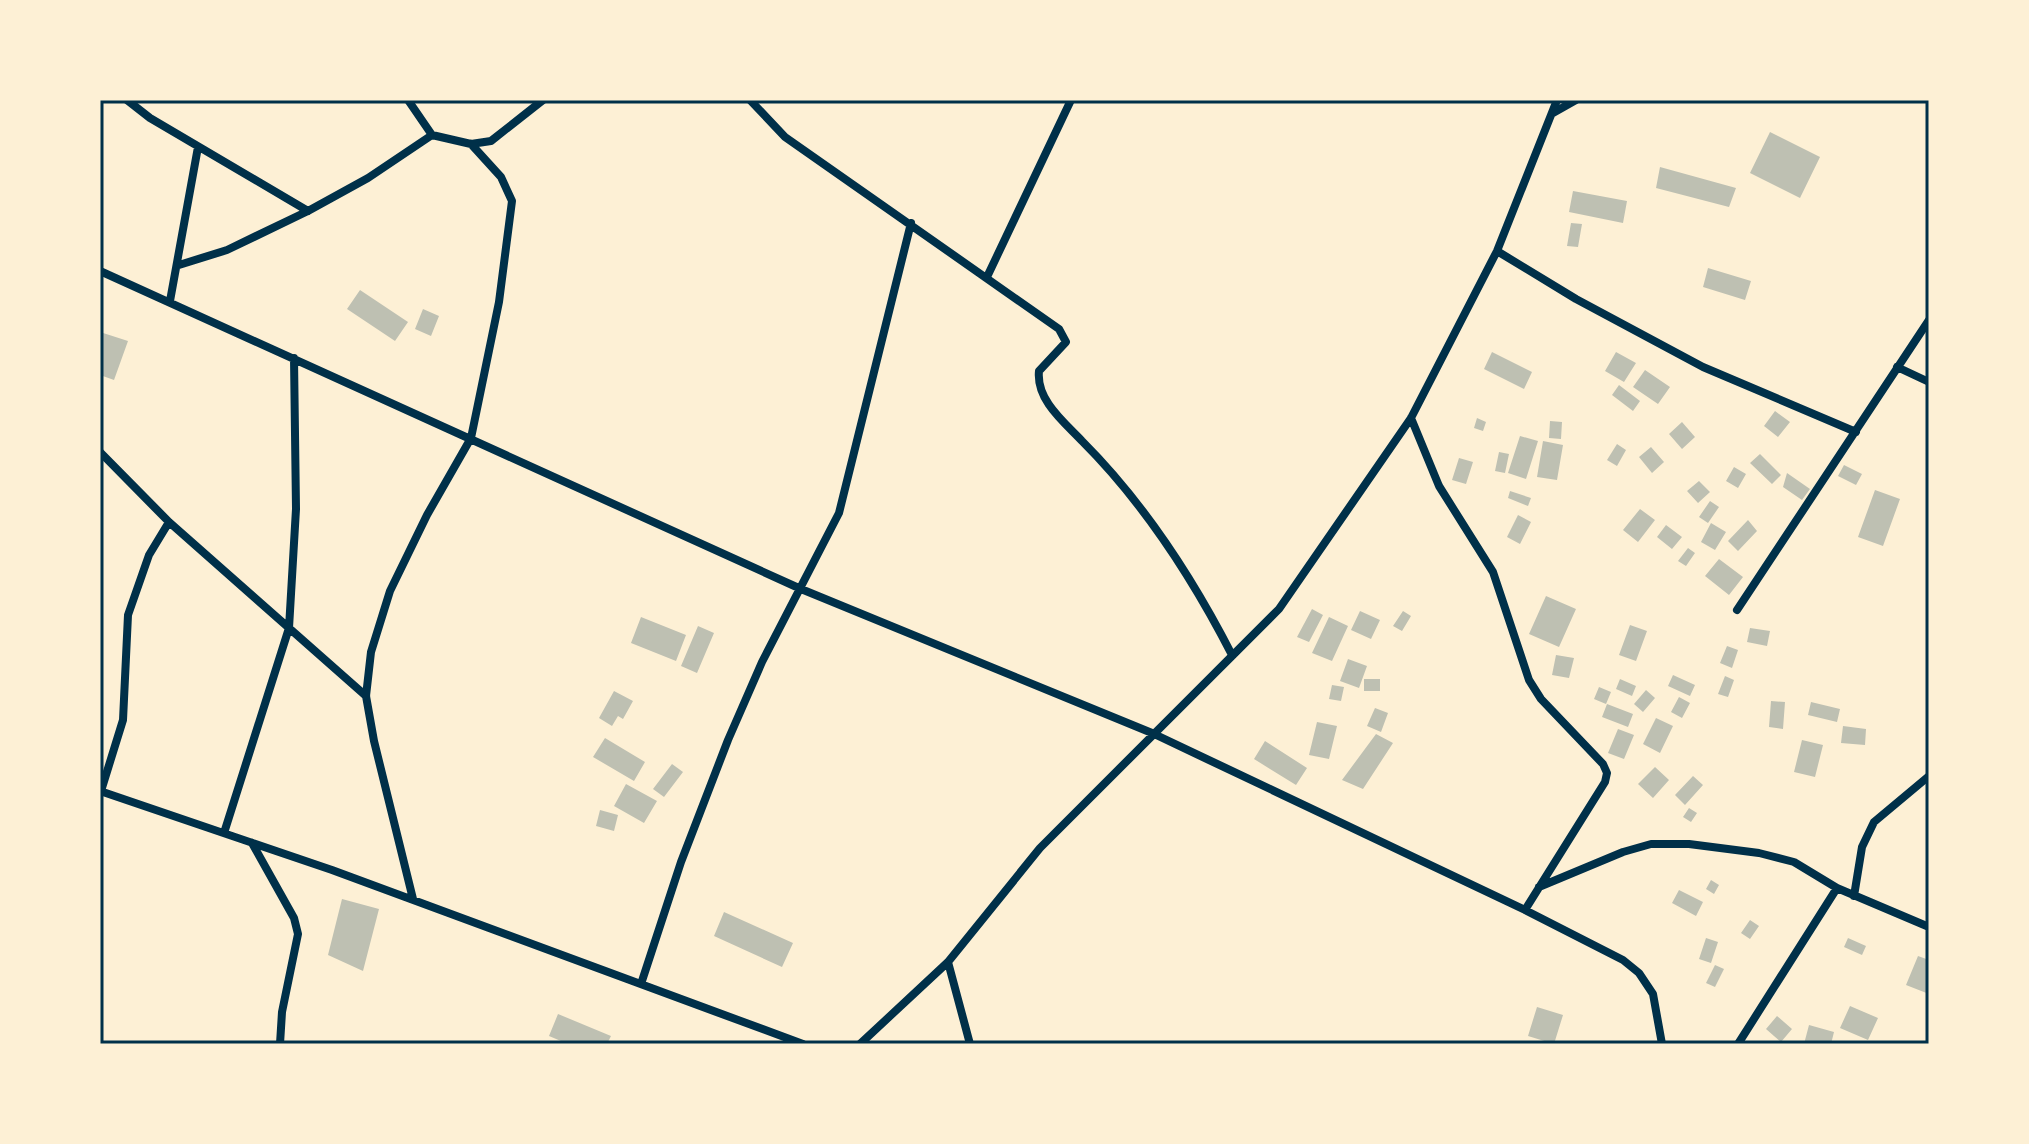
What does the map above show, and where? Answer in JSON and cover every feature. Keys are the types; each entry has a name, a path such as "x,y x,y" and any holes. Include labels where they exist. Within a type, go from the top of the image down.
{"street":[{"path":"127,100 198,147 308,211"},
{"path":"408,100 432,135 471,144 502,136 543,100"},
{"path":"750,100 785,137 987,277 1065,337 1066,342 1039,371 1040,389 1053,410 1117,476 1197,588 1232,655"},
{"path":"987,277 1071,100"},
{"path":"860,1044 948,962 1040,848 1279,609 1411,418 1497,251 1557,100"},
{"path":"1553,113 1576,100"},
{"path":"179,265 227,250 308,211 387,167 432,135"},
{"path":"413,899 366,696 371,652 390,591 427,515 471,438 497,315 512,201 501,177 471,144"},
{"path":"170,301 179,265 198,147"},
{"path":"641,984 681,862 728,740 762,662 839,513 911,223"},
{"path":"1497,251 1576,299 1703,367 1856,432"},
{"path":"100,271 801,589 1152,733 1525,910 1623,960 1639,973 1653,994 1662,1044"},
{"path":"1737,610 1929,320"},
{"path":"224,833 289,628 296,509 294,358"},
{"path":"1897,367 1929,382"},
{"path":"1411,418 1439,486 1493,572 1529,680 1541,699 1603,764 1607,773 1605,782 1525,910"},
{"path":"100,452 169,522 366,696"},
{"path":"169,522 149,555 128,615 123,720 100,791 413,899 803,1044"},
{"path":"1854,896 1862,847 1874,822 1929,776"},
{"path":"252,842 294,918 298,934 282,1012 280,1044"},
{"path":"1538,887 1623,852 1651,844 1689,844 1759,853 1794,862 1837,888 1929,927"},
{"path":"1738,1044 1837,888"},
{"path":"948,962 970,1044"}],"building":[{"path":"1770,132 1820,157 1800,198 1750,173"},
{"path":"1660,167 1736,188 1729,207 1656,188"},
{"path":"1573,191 1627,201 1623,223 1569,212"},
{"path":"1571,223 1582,224 1578,247 1567,246"},
{"path":"1708,268 1751,281 1745,300 1703,287"},
{"path":"360,290 408,322 395,341 347,309"},
{"path":"423,309 439,316 431,336 415,329"},
{"path":"100,332 128,341 114,380 100,375"},
{"path":"1492,352 1532,372 1524,389 1484,369"},
{"path":"1616,352 1636,363 1624,382 1605,371"},
{"path":"1645,370 1670,387 1658,404 1633,387"},
{"path":"1619,385 1640,401 1633,411 1612,395"},
{"path":"1775,411 1790,422 1778,437 1764,426"},
{"path":"1477,418 1486,422 1483,431 1474,428"},
{"path":"1550,421 1562,422 1561,439 1549,438"},
{"path":"1682,422 1695,437 1682,449 1669,434"},
{"path":"1520,436 1538,441 1526,479 1508,473"},
{"path":"1543,441 1563,445 1557,480 1537,477"},
{"path":"1617,444 1626,450 1617,466 1607,460"},
{"path":"1651,447 1664,462 1652,473 1639,457"},
{"path":"1499,452 1509,454 1505,473 1495,471"},
{"path":"1760,454 1781,475 1772,484 1750,463"},
{"path":"1459,458 1473,462 1466,484 1452,480"},
{"path":"1844,465 1862,474 1856,485 1838,476"},
{"path":"1734,467 1746,474 1738,488 1726,481"},
{"path":"1787,473 1810,489 1802,500 1783,487"},
{"path":"1699,481 1710,492 1698,503 1687,491"},
{"path":"1875,490 1900,499 1883,546 1858,537"},
{"path":"1510,491 1531,498 1528,506 1508,498"},
{"path":"1710,501 1719,507 1708,523 1699,517"},
{"path":"1640,509 1655,520 1638,542 1623,530"},
{"path":"1518,515 1531,522 1520,544 1507,537"},
{"path":"1748,520 1757,531 1738,551 1728,541"},
{"path":"1711,523 1726,532 1715,550 1701,542"},
{"path":"1666,525 1682,537 1672,549 1657,537"},
{"path":"1688,548 1695,553 1686,566 1678,561"},
{"path":"1719,559 1743,577 1729,595 1705,576"},
{"path":"1546,596 1576,609 1559,647 1529,634"},
{"path":"1312,609 1323,615 1309,642 1297,637"},
{"path":"1360,611 1380,620 1371,639 1351,630"},
{"path":"1403,611 1411,616 1402,631 1393,626"},
{"path":"641,617 686,635 676,661 631,643"},
{"path":"1329,617 1348,626 1332,661 1312,653"},
{"path":"1630,625 1647,631 1636,661 1619,655"},
{"path":"698,626 714,633 697,673 681,666"},
{"path":"1750,628 1770,631 1767,646 1747,642"},
{"path":"1727,646 1738,650 1732,668 1720,663"},
{"path":"1556,655 1574,658 1569,678 1552,675"},
{"path":"1348,659 1367,666 1359,688 1340,681"},
{"path":"1673,675 1695,685 1690,696 1668,686"},
{"path":"1725,676 1734,680 1728,697 1718,694"},
{"path":"1364,679 1380,679 1380,691 1364,691"},
{"path":"1620,679 1636,686 1632,696 1616,689"},
{"path":"1332,685 1344,687 1341,701 1329,699"},
{"path":"1599,687 1611,692 1606,704 1594,699"},
{"path":"1646,690 1655,698 1643,712 1634,704"},
{"path":"614,691 633,701 623,719 618,716 612,726 599,718"},
{"path":"1679,697 1690,703 1682,718 1671,712"},
{"path":"1771,701 1785,702 1783,729 1769,727"},
{"path":"1811,702 1840,709 1837,722 1808,715"},
{"path":"1607,704 1633,714 1628,727 1602,717"},
{"path":"1375,708 1388,713 1381,732 1367,726"},
{"path":"1656,718 1673,726 1660,753 1643,744"},
{"path":"1317,722 1337,726 1329,759 1309,755"},
{"path":"1843,726 1866,729 1865,745 1841,743"},
{"path":"1618,729 1634,735 1624,759 1608,753"},
{"path":"1376,734 1393,743 1363,789 1342,780"},
{"path":"605,738 645,762 634,781 593,757"},
{"path":"1802,740 1823,745 1815,777 1794,772"},
{"path":"1265,741 1307,768 1296,785 1254,759"},
{"path":"672,764 683,772 664,797 653,789"},
{"path":"1655,767 1669,780 1653,798 1638,784"},
{"path":"1693,776 1703,785 1685,805 1675,795"},
{"path":"626,784 657,801 644,823 614,806"},
{"path":"1689,808 1697,813 1691,822 1683,817"},
{"path":"600,810 618,815 614,831 596,826"},
{"path":"1711,880 1719,885 1714,894 1706,889"},
{"path":"1679,890 1703,902 1696,916 1672,903"},
{"path":"342,899 379,909 363,971 328,955"},
{"path":"724,912 793,943 782,967 714,936"},
{"path":"1750,920 1759,926 1750,939 1741,933"},
{"path":"1706,938 1718,942 1711,963 1699,959"},
{"path":"1848,938 1866,946 1862,955 1844,947"},
{"path":"1918,956 1929,960 1929,994 1906,985"},
{"path":"1715,965 1724,969 1715,987 1706,983"},
{"path":"1850,1006 1878,1018 1868,1040 1840,1028"},
{"path":"1537,1007 1563,1015 1554,1044 1528,1036"},
{"path":"558,1014 611,1036 607,1044 568,1044 549,1036"},
{"path":"1777,1016 1792,1029 1781,1042 1766,1029"},
{"path":"1809,1025 1834,1032 1831,1044 1804,1044"}]}
